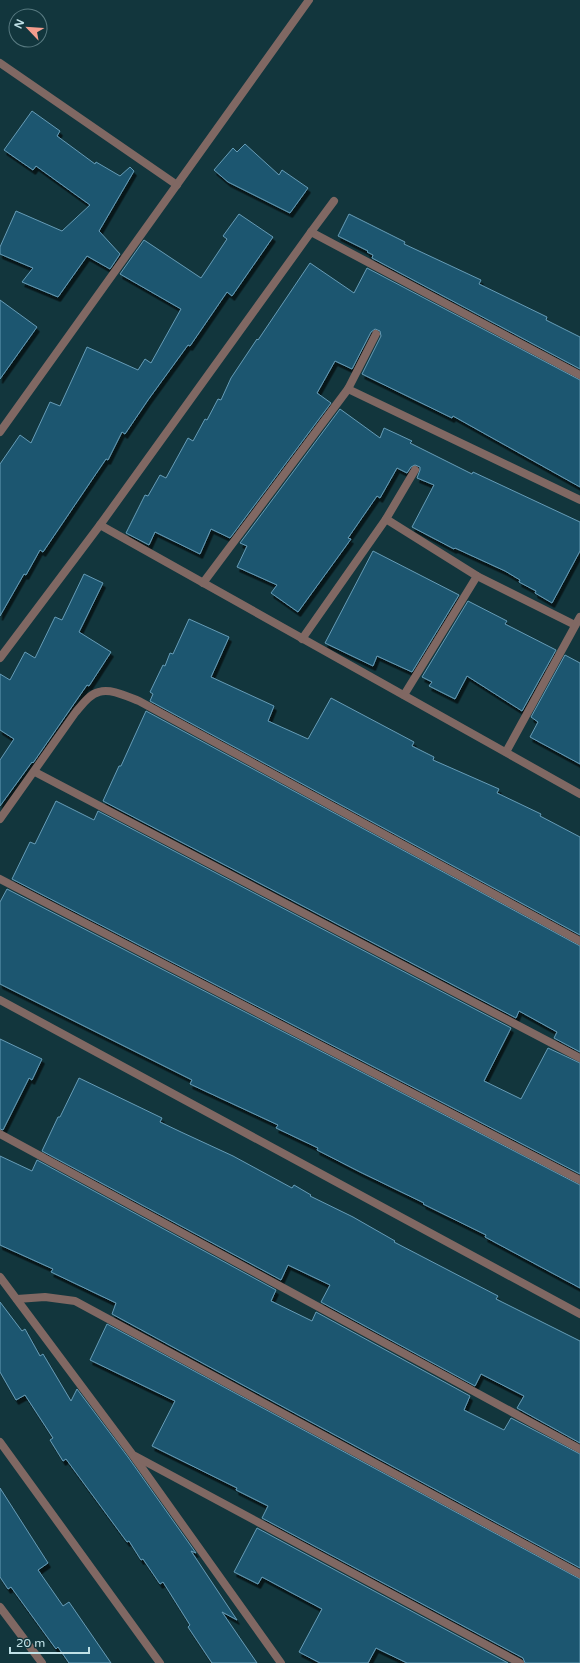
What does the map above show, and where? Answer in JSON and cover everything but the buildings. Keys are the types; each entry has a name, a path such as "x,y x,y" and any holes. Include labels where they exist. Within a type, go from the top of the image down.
{"street":[{"path":"0,432 309,0"},
{"path":"0,63 177,185"},
{"path":"0,658 100,525 334,202"},
{"path":"311,232 580,375"},
{"path":"203,583 348,389 376,334"},
{"path":"348,389 580,500"},
{"path":"302,638 386,519 415,470"},
{"path":"386,519 477,576 575,625"},
{"path":"100,525 580,794"},
{"path":"404,695 477,576"},
{"path":"506,752 580,617"},
{"path":"0,819 75,713 86,700 99,692 117,692 139,701 580,940"},
{"path":"34,772 580,1058"},
{"path":"0,878 580,1180"},
{"path":"0,1000 580,1314"},
{"path":"0,1134 580,1449"},
{"path":"0,1277 132,1454 281,1663"},
{"path":"17,1299 45,1297 75,1301 580,1574"},
{"path":"0,1442 160,1663"},
{"path":"132,1454 520,1663"},
{"path":"0,1607 42,1663"}]}
